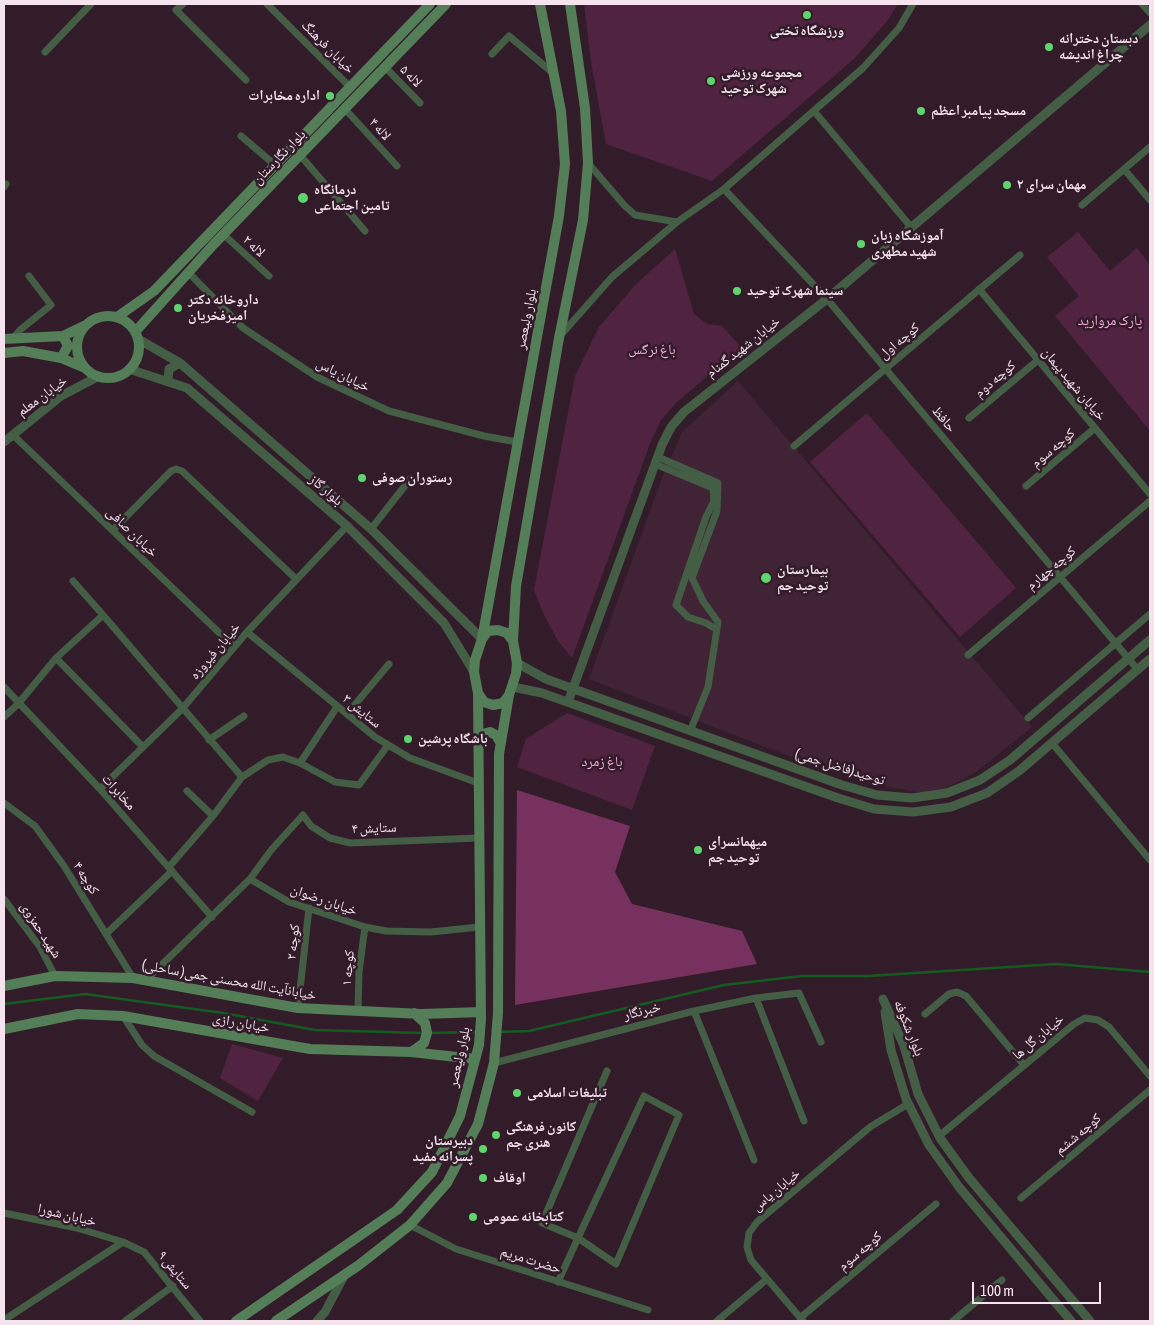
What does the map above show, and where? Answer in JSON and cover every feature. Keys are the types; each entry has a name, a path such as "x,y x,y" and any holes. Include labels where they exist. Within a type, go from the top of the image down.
{"main road":[{"name":"بلوار نگارستان","path":"116,317 154,291 430,4"},
{"name":"بلوار نگارستان","path":"136,336 188,272 223,234 446,4"},
{"name":"بلوار ولیعصر","path":"236,1321 397,1210 432,1172 460,1116 479,1045 481,1016 478,694 474,672 475,660 482,640 560,216 565,164 561,111 540,4"},
{"path":"276,1321 346,1274 410,1225 447,1184 478,1124 494,1063 498,1021 500,742 517,663 513,641 516,586 559,338 583,220 588,164 585,108 570,4"},
{"path":"4,353 22,351 61,358 86,368 99,376 115,377 129,369 137,355 136,336 130,325 116,317 100,317 63,336 8,340"},
{"path":"86,368 81,362 77,346 78,338 87,324"},
{"path":"61,358 68,346 63,336"},
{"path":"482,640 488,632 498,630 507,633 513,641"},
{"path":"478,694 484,702 493,705 502,703 511,691"},
{"path":"478,742 483,734 490,732 496,735 500,742"},
{"name":"خیابانآیت الله محسنی جمی( ساحلی)","path":"4,986 55,976 133,978 147,979 298,1008 481,1016"},
{"path":"412,1052 424,1043 427,1033 425,1023 414,1013"},
{"name":"خیابان رازی","path":"4,1029 78,1014 123,1016 310,1049 412,1052 475,1059"}],"street":[{"path":"45,52 91,4"},
{"path":"182,4 176,10 246,80"},
{"name":"خیابان فرهنگ","path":"267,4 350,87"},
{"path":"559,338 612,277 677,222 724,189 863,68 899,28 913,4"},
{"path":"1142,4 1150,13"},
{"name":"خیابان شهید گمنام","path":"568,702 656,460 671,427 684,412 826,299 1150,25"},
{"path":"492,54 509,36 554,74"},
{"name":"لاله ۵","path":"385,68 420,102"},
{"name":"لاله ۴","path":"345,109 397,166"},
{"path":"814,111 911,228"},
{"path":"241,136 275,165"},
{"path":"1082,205 1150,147"},
{"path":"300,155 365,231"},
{"path":"588,164 624,205 636,215 677,222"},
{"path":"1124,169 1150,200"},
{"name":"حافظ","path":"724,189 826,299 1138,670"},
{"name":"لاله ۲","path":"223,234 269,276"},
{"name":"کوچه اول","path":"794,446 1020,255"},
{"name":"خیابان یاس","path":"188,272 243,328 317,378 389,411 484,436 517,442"},
{"path":"8,340 51,304 29,276"},
{"name":"خیابان شهید پیمان","path":"979,290 1150,494"},
{"name":"بلوار گاز","path":"136,336 180,363 371,529 482,640"},
{"name":"کوچه دوم","path":"969,418 1038,360"},
{"path":"168,380 169,369 180,363"},
{"name":"بلوار گاز","path":"129,369 168,380 187,388 347,526 444,623 474,672"},
{"name":"خیابان معلم","path":"4,442 61,396 99,376"},
{"name":"کوچه سوم","path":"1026,486 1095,428"},
{"name":"خیابان صافی","path":"13,435 234,647"},
{"path":"656,460 713,488 714,501 706,518 676,605 688,617 717,626"},
{"path":"656,460 718,483 717,511 692,578 717,626 708,687 691,730"},
{"path":"113,530 171,471 182,471 296,578"},
{"path":"371,529 411,478"},
{"name":"کوچه چهارم","path":"968,655 1150,501"},
{"name":"خیابان فیروزه","path":"100,789 182,709 246,632 347,526"},
{"path":"73,582 242,777"},
{"path":"4,717 18,704 56,658 102,614"},
{"path":"1028,718 1150,614"},
{"path":"451,634 458,635 464,631 462,620"},
{"name":"ستایش ۳","path":"246,632 375,737 410,758 478,783"},
{"name":"توحید(فاضل جمی)","path":"517,663 546,679 877,795 912,798 947,793 980,780 1010,760 1150,640"},
{"path":"56,658 143,747"},
{"name":"توحید(فاضل جمی)","path":"511,691 542,693 874,809 913,812 951,807 987,793 1019,771 1150,659"},
{"path":"347,714 389,664"},
{"name":"مخابرات","path":"4,687 100,789 212,917"},
{"path":"300,763 337,707"},
{"path":"209,740 244,716"},
{"path":"1052,743 1150,860"},
{"path":"106,934 171,869 242,777 268,760 283,757 300,763 335,782 360,785 388,745"},
{"path":"730,760 735,746"},
{"path":"187,791 213,816"},
{"name":"کوچه ۴","path":"4,803 35,826 64,866 133,978"},
{"name":"ستایش ۴","path":"250,879 272,849 303,815 311,826 330,838 350,843 478,838"},
{"path":"147,979 250,879"},
{"name":"خیابان رضوان","path":"250,879 281,898 365,927 386,931 431,932 479,928"},
{"name":"شهید حمزوی","path":"4,898 40,947 55,976"},
{"name":"کوچه ۲","path":"298,1008 309,908"},
{"name":"کوچه ۱","path":"358,1011 359,972 365,927"},
{"path":"925,1014 949,994 957,992 966,996 1024,1065"},
{"name":"خبرنگار","path":"494,1063 694,1011 756,998 799,993 821,1042"},
{"path":"756,998 804,1121"},
{"name":"بلوار شکوفه","path":"1071,1321 959,1186 929,1145 908,1104 891,1050 884,999 904,1046 918,1094 938,1136 969,1178 1090,1321"},
{"path":"694,1011 754,1160"},
{"path":"123,1016 142,1045 154,1056 252,1112"},
{"name":"خیابان گل ها","path":"938,1136 1074,1024 1092,1018 1109,1027 1150,1076"},
{"path":"558,1282 578,1238 644,1096 679,1115 616,1264 578,1238 542,1222 607,1072"},
{"name":"کوچه ششم","path":"1021,1198 1150,1090"},
{"name":"خیابان یاس","path":"802,1320 748,1254 747,1240 753,1227 870,1127 908,1104"},
{"name":"کوچه سوم","path":"802,1320 936,1204"},
{"name":"خیابان شورا","path":"4,1213 77,1228 123,1242"},
{"name":"حضرت مریم","path":"410,1225 456,1250 648,1310"},
{"path":"4,1320 123,1242"},
{"name":"ستایش ۹","path":"123,1242 144,1252 200,1321"},
{"path":"317,1321 325,1312 346,1274"},
{"path":"717,1321 767,1279"},
{"path":"953,1321 1002,1280"},
{"path":"125,1321 173,1286"}],"shaded area":[{"name":"بیمارستان توحید جم","path":"738,381 1032,727 976,772 932,795 869,783 784,754 589,679 662,478 682,432"},
{"path":"517,790 630,826 615,872 632,904 742,931 757,964 515,1005"}],"green space":[{"name":"مجموعه ورزشی شهرک توحید","path":"584,4 898,4 888,20 855,58 712,181 606,144 591,62"},
{"name":"پارک مروارید","path":"1078,232 1110,271 1137,248 1150,265 1150,431 1055,316 1079,296 1047,257"},
{"name":"باغ نرگس","path":"675,249 694,314 707,324 722,326 741,347 677,402 661,420 651,441 572,658 558,641 544,615 534,590 575,376 599,327 635,285"},
{"path":"867,413 1016,588 960,637 810,462"},
{"name":"باغ زمرد","path":"567,713 655,746 632,810 517,767 526,739"},
{"path":"232,1044 283,1058 258,1101 220,1078"}],"waterway":[{"path":"498,1032 529,1031 724,985 802,976 868,976 1056,964 1150,972"},
{"path":"4,1004 85,994 223,1013 315,1030 423,1033"},
{"path":"428,1033 478,1032"}],"place":[{"name":"ورزشگاه تختی","path":"807,15"},
{"name":"دبستان دخترانه چراغ اندیشه","path":"1049,47"},
{"name":"مجموعه ورزشی شهرک توحید","path":"711,81"},
{"name":"اداره مخابرات","path":"330,96"},
{"name":"مسجد پیامبر اعظم","path":"921,111"},
{"name":"مهمان سرای ۲","path":"1007,185"},
{"name":"درمانگاه تامین اجتماعی","path":"303,198"},
{"name":"آموزشگاه زبان شهید مطهری","path":"861,244"},
{"name":"سینما شهرک توحید","path":"737,291"},
{"name":"داروخانه دکتر امیرفخریان","path":"178,308"},
{"name":"رستوران صوفی","path":"362,478"},
{"name":"بیمارستان توحید جم","path":"766,578"},
{"name":"باشگاه پرشین","path":"408,739"},
{"name":"میهمانسرای توحید جم","path":"698,850"},
{"name":"تبلیغات اسلامی","path":"517,1093"},
{"name":"کانون فرهنگی هنری جم","path":"496,1135"},
{"name":"دبیرستان پسرانه مفید","path":"483,1149"},
{"name":"اوقاف","path":"483,1178"},
{"name":"کتابخانه عمومی","path":"473,1217"}]}
